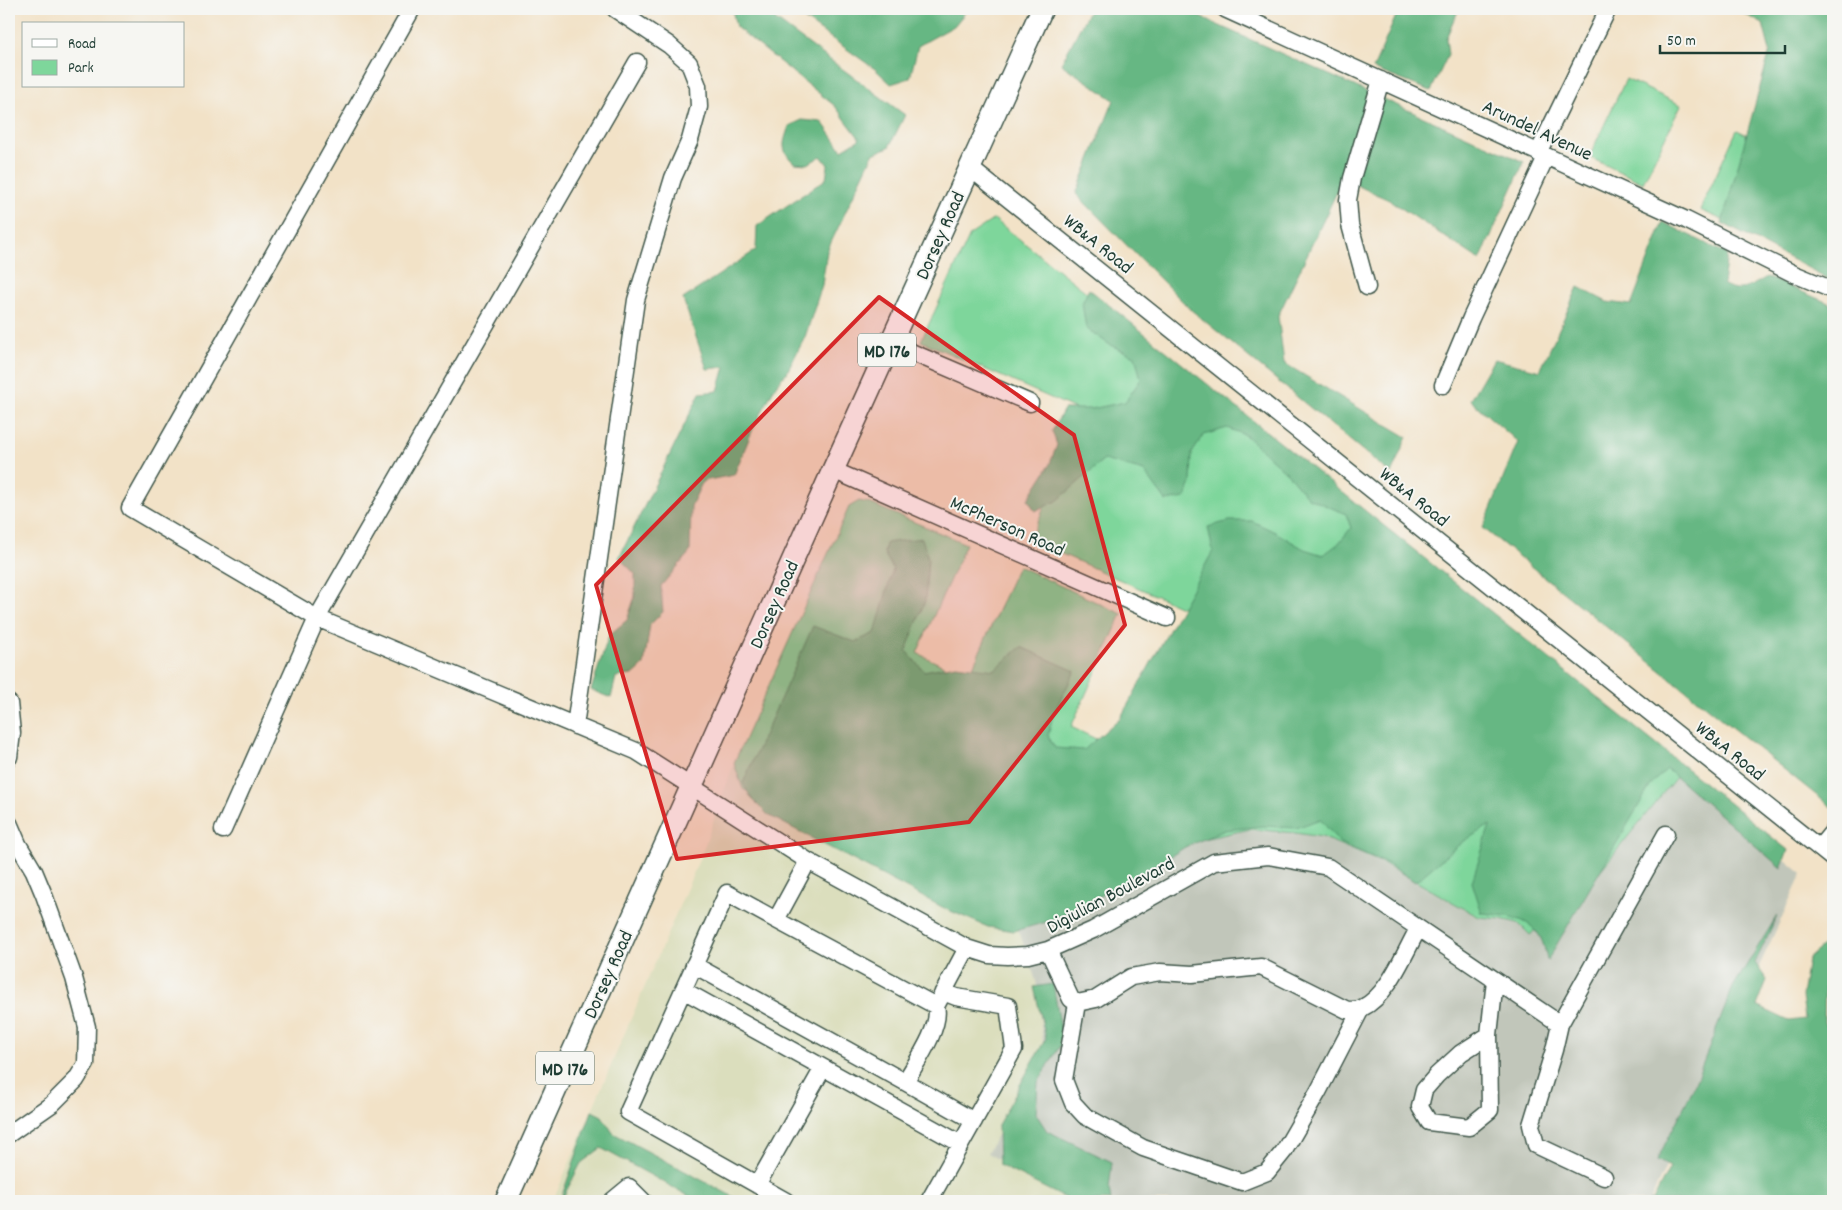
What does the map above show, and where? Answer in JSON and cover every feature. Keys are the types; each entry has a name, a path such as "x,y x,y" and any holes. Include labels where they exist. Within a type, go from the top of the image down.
{"main road":[{"name":"Dorsey Road","path":"506,1201 890,343 1042,9"}],"street":[{"name":"Digiulian Boulevard","path":"412,9 130,508 317,618 636,751 808,861 967,948 989,954 1007,956 1028,955 1048,950 1093,930 1214,862 1268,856 1328,867 1560,1024"},
{"path":"575,726 636,300 673,178 690,140 699,107 698,86 689,63 669,45 615,9"},
{"name":"Arundel Avenue","path":"1224,9 1686,220 1794,274 1833,290"},
{"path":"1443,385 1542,155 1608,9"},
{"path":"223,830 317,618 637,62"},
{"path":"1367,287 1350,225 1348,200 1352,178 1381,80"},
{"name":"WB&A Road","path":"970,168 1833,859"},
{"path":"890,343 1030,403"},
{"name":"McPherson Road","path":"833,470 1167,618"},
{"path":"9,703 12,733 9,758"},
{"path":"9,823 44,895 74,978 87,1027 86,1064 76,1080 52,1104 9,1134"},
{"path":"1819,848 1833,831"},
{"path":"1604,1177 1536,1145 1531,1124 1560,1024 1666,834"},
{"path":"776,920 808,861"},
{"path":"786,1201 628,1112 727,893 776,920 940,999 956,997 1008,1006 1014,1050 929,1201"},
{"path":"1077,1003 1064,1080 1073,1103 1085,1116 1143,1148 1242,1182 1267,1172 1284,1151 1362,1009 1377,996 1390,979 1418,928"},
{"path":"899,1110 908,1084 935,1026 940,999 967,948"},
{"path":"1048,950 1071,1000 1077,1003 1096,999 1131,977 1160,972 1192,974 1261,967 1347,1010 1362,1009"},
{"path":"694,965 974,1120"},
{"path":"1489,1036 1461,1053 1424,1090 1420,1108 1429,1122 1468,1127 1490,1110 1489,1036 1495,980"},
{"path":"683,990 961,1144"},
{"path":"757,1185 823,1068"},
{"path":"612,1201 629,1187 643,1201"}],"highlighted area":[{"path":"879,297 1074,435 1125,625 969,822 677,859 596,585"}],"shaded area":[{"path":"734,763 743,789 1016,922 1036,981 1044,1051 1072,1201 553,1201 702,853"},
{"path":"1681,771 1802,874 1650,1201 1072,1201 987,1153 1044,1051 1036,981 1016,922 1198,840 1250,829 1322,837 1385,864 1478,917 1518,923 1588,886"}],"green space":[{"path":"732,9 761,9 905,115 889,147 873,154 827,251 822,285 805,337 787,372 776,385 753,429 734,475 703,481 691,506 690,552 661,586 663,612 650,625 644,665 633,675 616,677 611,698 591,690 609,635 627,620 635,596 635,574 619,558 700,393 718,391 725,367 707,369 683,299 756,250 757,226 826,179 828,165 821,156 808,164 794,163 786,154 784,142 789,126 802,120 822,122 842,150 860,139 835,106 736,27"},
{"path":"790,9 968,9 954,26 918,46 910,78 891,84 875,69"},
{"path":"1090,9 1182,9 1524,162 1480,260 1389,200 1343,179 1278,316 1284,363 1407,437 1391,474 1190,309 1076,194 1114,100 1061,64"},
{"path":"1399,9 1459,9 1446,38 1448,55 1431,91 1373,69"},
{"path":"1735,9 1833,9 1833,281 1722,223 1770,51 1763,24"},
{"path":"1626,79 1681,105 1643,183 1589,157"},
{"path":"1737,130 1764,143 1727,222 1700,210"},
{"path":"994,219 1162,352 1681,771 1588,886 1530,935 1518,923 1479,917 1385,864 1322,837 1250,829 1198,840 964,911 743,789 734,763 849,507 859,501 869,503 966,544 917,653 968,678 1018,566 1122,614 1071,727 1123,752 1186,609 1030,540 1085,413 921,341 970,235"},
{"path":"1663,222 1727,254 1723,284 1729,287 1735,289 1745,288 1767,277 1833,305 1833,804 1831,807 1483,528 1518,442 1470,400 1494,359 1540,371 1578,287 1607,302 1631,305"},
{"path":"1089,289 1788,850 1781,868 1667,769 1652,783 1547,961 1540,936 1534,928 1507,916 1482,913 1472,882 1490,825 1461,843 1415,882 1389,864 1340,843 1320,819 1296,828 1263,826 1225,830 1185,847 1146,872 1050,921 1014,931 988,927 946,909 768,815 751,798 743,783 813,626 855,642 875,633 893,569 884,553 886,543 922,538 928,558 925,601 906,651 924,671 956,665 994,670 1021,647 1075,671 1053,715 1048,736 1055,748 1084,750 1121,717 1213,551 1208,527 1229,521 1252,521 1304,549 1323,555 1338,544 1351,528 1346,514 1308,498 1287,473 1245,435 1227,428 1204,435 1192,453 1191,483 1185,498 1166,501 1144,471 1104,460 1057,501 1035,511 1028,499 1049,466 1057,445 1052,431 1064,409 1091,409 1125,402 1141,379 1135,356 1110,345 1086,328 1082,303"},
{"path":"1777,916 1755,963 1767,980 1757,1006 1789,1021 1805,1019 1802,996 1808,959 1833,937 1833,970 1825,986 1824,1022 1833,1040 1833,1201 1649,1201 1653,1200 1670,1167 1657,1160 1692,1091 1733,987"},
{"path":"1053,984 1063,1041 1038,1082 1036,1114 1047,1131 1112,1162 1109,1189 1111,1201 1068,1201 999,1165 998,1125 1046,1038 1034,987"},
{"path":"592,1111 602,1116 613,1133 741,1201 698,1201 601,1148 581,1163 560,1201"}]}
